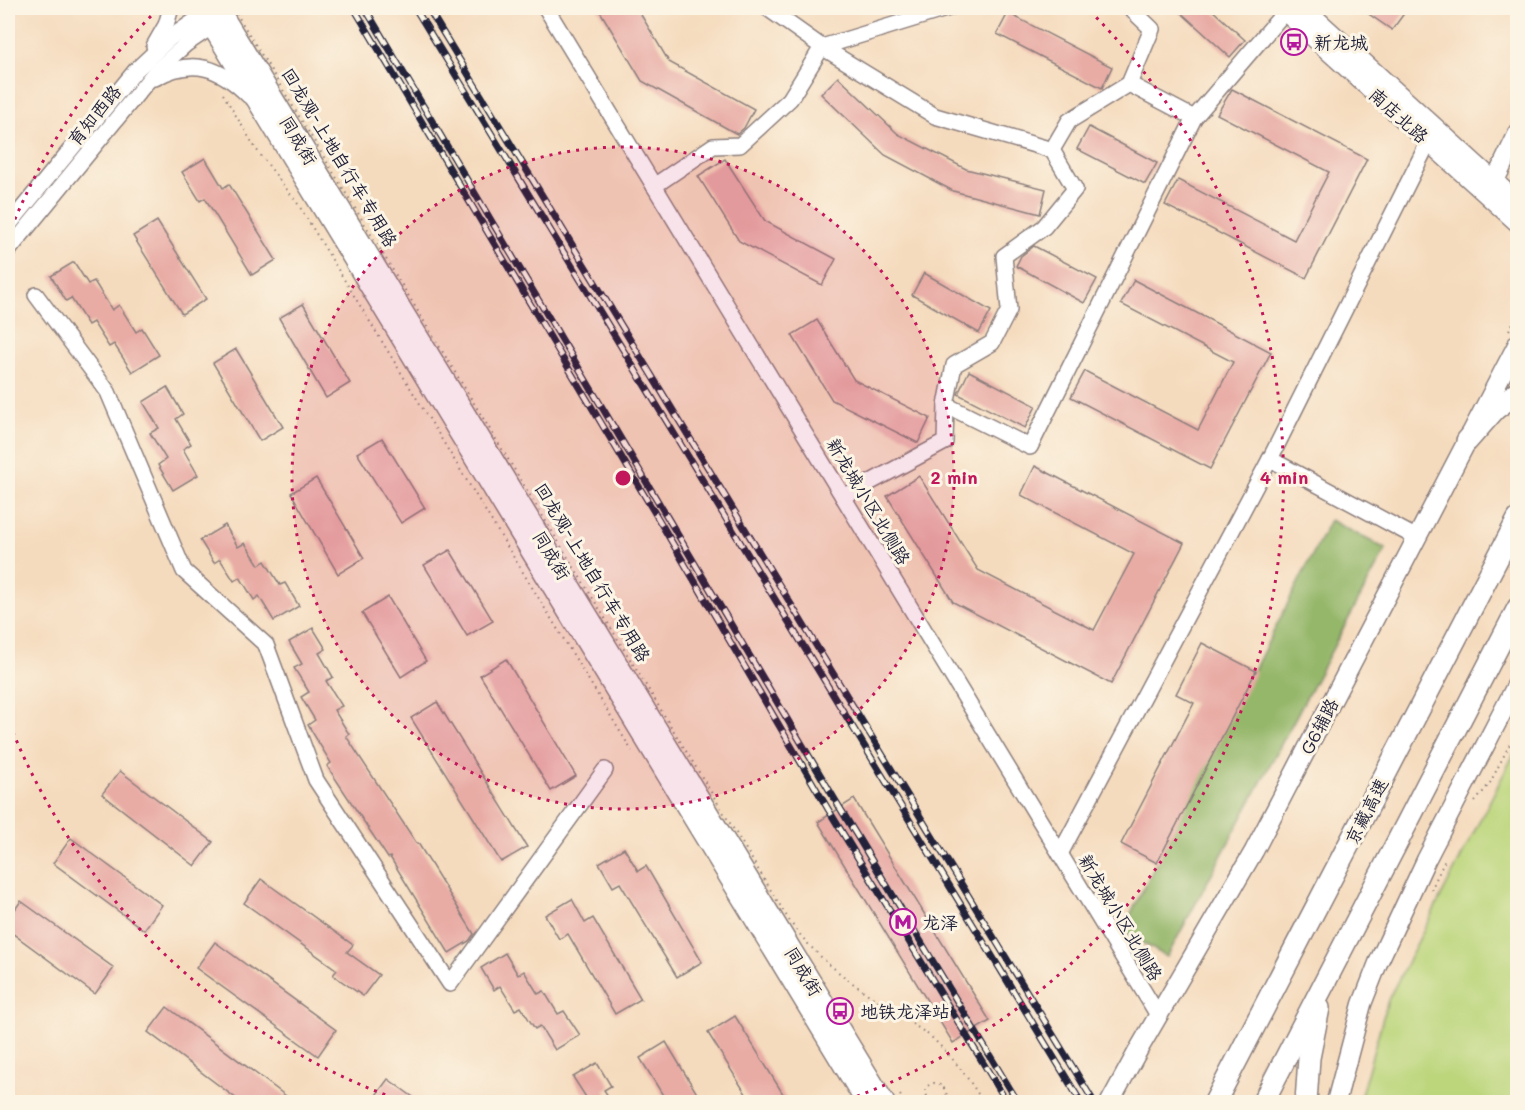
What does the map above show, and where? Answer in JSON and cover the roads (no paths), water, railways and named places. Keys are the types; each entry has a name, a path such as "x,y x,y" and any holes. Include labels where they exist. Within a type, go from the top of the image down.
{"highway":[{"path":"1467,441 1495,409 1518,392"},
{"name":"京藏高速","path":"1215,1102 1518,519"},
{"path":"1263,1102 1518,608"},
{"path":"1306,1102 1309,1058 1324,983"}],"main road":[{"name":"南店北路","path":"1304,8 1432,135"},
{"name":"南店北路","path":"1284,9 1495,192 1518,223"},
{"name":"同成街","path":"215,13 277,135 865,1102"},
{"name":"同成街","path":"215,13 885,1102"},
{"path":"1495,192 1518,133"},
{"path":"1495,192 1518,155"},
{"name":"南店北路","path":"1495,192 1518,203"},
{"name":"G6辅路","path":"1110,1102 1254,851 1518,343"},
{"path":"1336,1102 1353,1034 1378,963 1426,860 1518,682"}],"street":[{"path":"126,81 162,33 171,8"},
{"name":"新龙城小区北侧路","path":"546,8 1158,1015"},
{"path":"767,8 822,47 936,116 1052,150 1075,189 1044,227 1004,256 1009,310 992,343 954,365 946,405 945,441 843,497"},
{"path":"654,186 713,146 740,145 790,99 822,47 949,8"},
{"path":"1052,150 1069,121 1129,84 1152,29 1130,8"},
{"path":"946,405 1030,447 1194,118 1284,9"},
{"name":"育知西路","path":"8,226 126,81 170,38 215,13"},
{"name":"育知西路","path":"8,251 139,91 215,13"},
{"path":"139,91 156,77 177,68 191,66 214,70 231,80 249,96 277,135"},
{"path":"1129,84 1194,118"},
{"path":"1060,854 1270,459 1432,135"},
{"path":"36,295 108,392 184,571 266,645 316,780 450,984 605,770"},
{"path":"1270,459 1417,538"}],"railway":[{"path":"354,8 828,809 1007,1102"},
{"path":"365,8 837,803 1018,1102"},
{"path":"415,8 1081,1102"},
{"path":"428,8 1094,1102"}],"place":[{"name":"新龙城","path":"1294,42"},
{"name":"龙泽","path":"903,922"},
{"name":"地铁龙泽站","path":"840,1011"}]}
